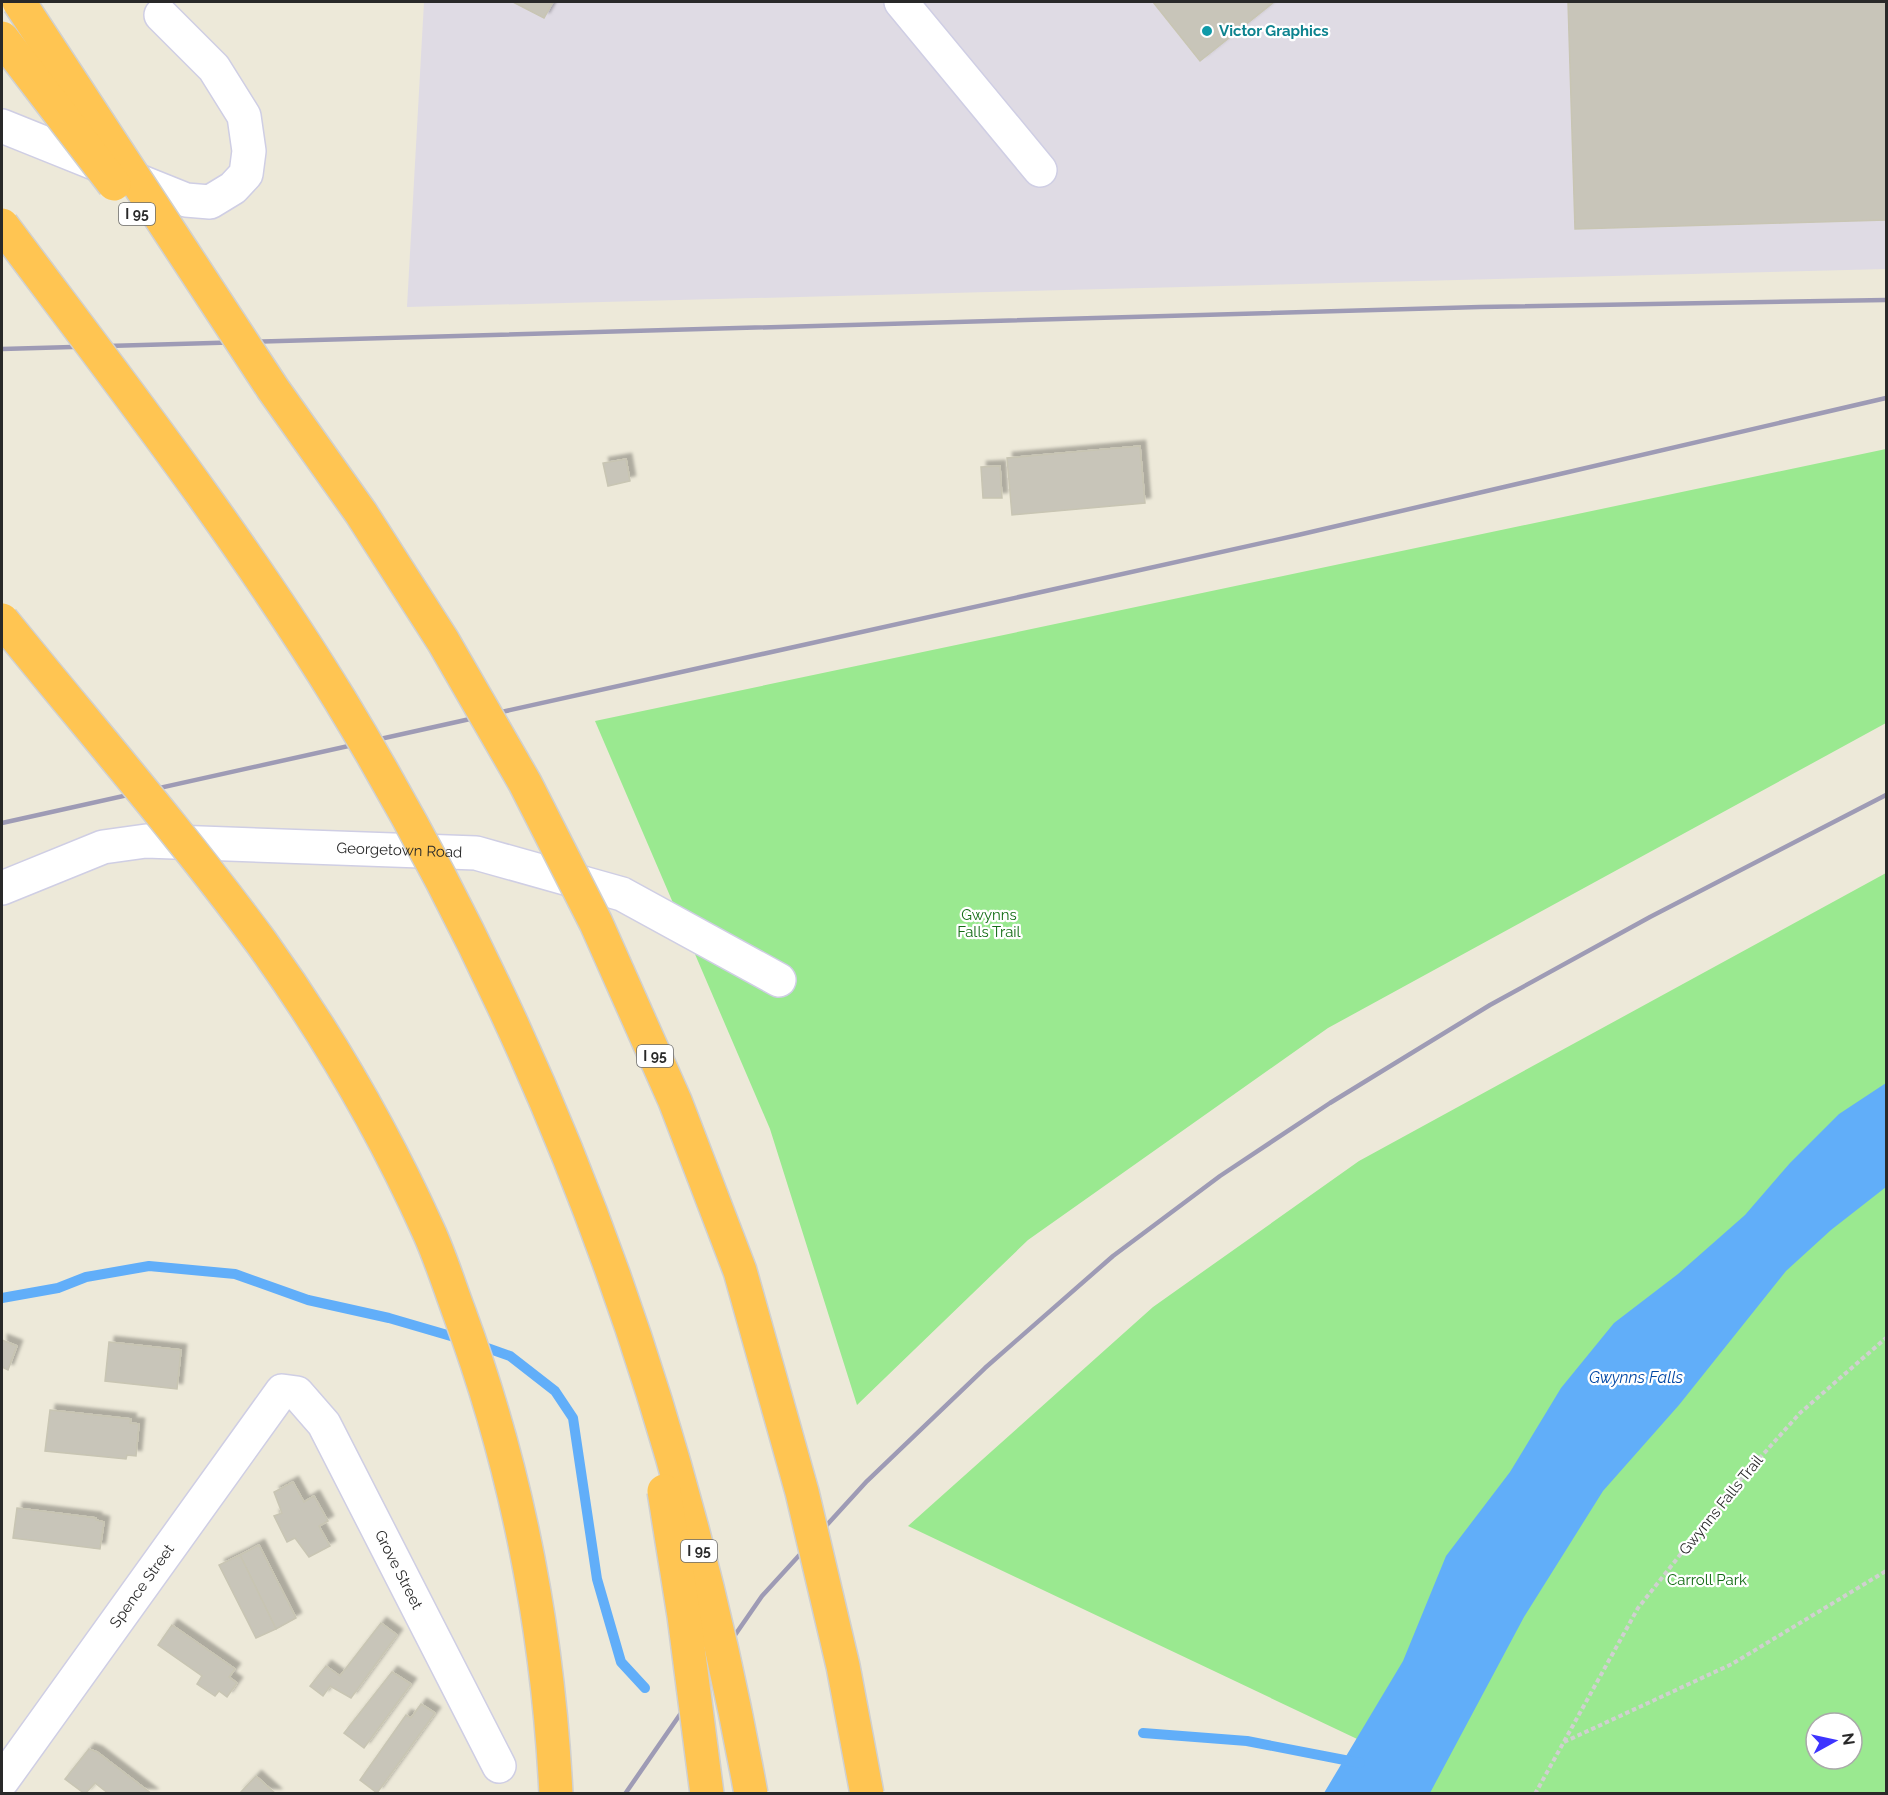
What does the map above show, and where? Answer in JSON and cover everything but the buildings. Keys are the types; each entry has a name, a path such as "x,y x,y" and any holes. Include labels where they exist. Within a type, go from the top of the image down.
{"highway":[{"path":"19,2 273,389"},
{"name":"I 95","path":"2,38 273,389 361,513 443,641 525,783 596,923 675,1101 740,1271 773,1380 841,1656 867,1794"},
{"name":"I 95","path":"2,225 215,514 337,696 381,770 457,909 531,1064 571,1158 628,1312 693,1525 732,1688 751,1794"},
{"path":"2,620 199,862 262,944 321,1034 377,1128 429,1232 470,1344 508,1464 536,1595 553,1727 556,1794"},
{"path":"628,1312 671,1532 707,1794"}],"street":[{"path":"901,2 1040,170"},
{"path":"2,126 186,200 210,202 233,188 246,174 249,151 243,116 214,68 161,15"},
{"name":"Georgetown Road","path":"2,888 103,847 146,841 476,854 622,894 779,980"},
{"name":"Grove Street","path":"282,1391 297,1393 324,1424 499,1766"},
{"name":"Spence Street","path":"2,1781 282,1391"}],"path":[{"name":"Gwynns Falls Trail","path":"1535,1794 1638,1608 1733,1488 1800,1413 1887,1338"},
{"path":"1563,1743 1732,1664 1887,1571"}],"shaded area":[{"path":"424,2 1886,2 1886,269 407,307"}],"green space":[{"name":"Gwynns Falls Trail","path":"1886,449 1886,723 1328,1028 1028,1240 857,1405 770,1129 595,721"},
{"name":"Carroll Park","path":"1886,873 1886,1793 1366,1793 1391,1755 908,1526 1153,1307 1359,1161"}],"water":[{"name":"Gwynns Falls","path":"1886,1083 1886,1187 1831,1230 1786,1271 1679,1405 1603,1491 1524,1617 1430,1793 1324,1793 1403,1661 1446,1556 1510,1472 1561,1388 1614,1323 1678,1274 1745,1215 1790,1163 1839,1114"}],"waterway":[{"path":"2,1298 58,1288 86,1277 149,1266 235,1274 308,1300 389,1318 461,1339"},
{"path":"476,1344 510,1356 555,1391 573,1418 597,1579 621,1662 645,1688"},
{"path":"1143,1733 1247,1741 1360,1763"}],"railway":[{"path":"2,349 1480,307 1886,300"},
{"path":"2,823 1298,535 1886,398"},
{"path":"625,1794 762,1596 867,1481 985,1368 1113,1256 1220,1176 1330,1103 1490,1005 1650,917 1886,795"}],"place":[{"name":"Victor Graphics","path":"1207,31"}]}
